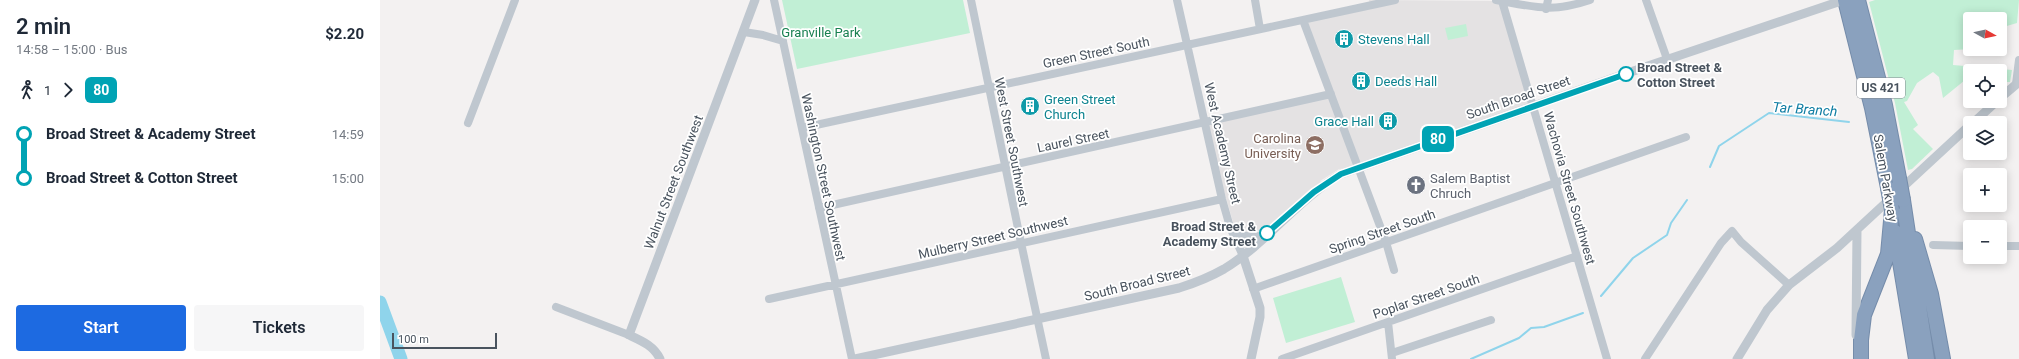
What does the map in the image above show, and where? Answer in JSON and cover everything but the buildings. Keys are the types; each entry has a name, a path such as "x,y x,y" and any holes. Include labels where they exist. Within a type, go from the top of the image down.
{"highway":[{"name":"Salem Parkway","path":"1858,0 1885,105 1903,200 1927,359"},
{"name":"Salem Parkway","path":"1841,1 1872,108 1892,210 1916,359"},
{"path":"1862,359 1861,340 1864,315 1888,254 1892,210"},
{"path":"1905,216 1912,226 1931,294 1943,359"}],"street":[{"path":"468,123 515,0"},
{"name":"Walnut Street Southwest","path":"629,335 755,0"},
{"name":"Washington Street Southwest","path":"774,0 852,359"},
{"name":"West Street Southwest","path":"971,0 1020,242 1046,359"},
{"name":"West Academy Street","path":"1177,0 1222,199 1230,226 1260,308 1260,317 1250,359"},
{"path":"1255,0 1260,29"},
{"name":"Green Street South","path":"802,128 1303,20 1369,3 1395,0"},
{"path":"1546,9 1548,0"},
{"path":"1499,1 1546,9 1568,7 1590,0"},
{"path":"1646,0 1667,59"},
{"name":"Wachovia Street Southwest","path":"1499,1 1534,105 1607,359"},
{"name":"South Broad Street","path":"855,359 1179,288 1207,278 1242,256 1324,184 1358,166 1667,59 1841,1"},
{"path":"1303,20 1386,242 1394,270"},
{"path":"744,32 763,35 783,41"},
{"path":"2007,92 2018,83 2019,60"},
{"name":"Laurel Street","path":"819,208 1331,94"},
{"path":"1981,116 1989,108"},
{"path":"1737,359 1767,310 1789,285 1857,230 1963,132"},
{"name":"Spring Street South","path":"1253,289 1686,137"},
{"name":"Mulberry Street Southwest","path":"769,299 1020,242 1222,199"},
{"path":"1230,226 1238,234 1248,238 1265,235"},
{"path":"1856,359 1857,230"},
{"path":"1645,359 1721,243 1732,231 1741,242 1789,285"},
{"path":"1933,245 1963,246"},
{"path":"2007,246 2019,246"},
{"name":"Poplar Street South","path":"1282,359 1577,256"},
{"path":"556,307 646,342 657,352 660,359"},
{"path":"1388,322 1392,356 1491,320"}],"shaded area":[{"name":"Carolina University","path":"1369,0 1502,1 1534,105 1358,167 1339,169 1320,181 1324,184 1243,256 1204,123 1331,95 1303,20 1370,5"}],"green space":[{"name":"Granville Park","path":"782,0 963,0 970,33 797,69"},
{"path":"1875,0 2019,0 2017,23 2007,26 2007,12 1963,12 1963,50 1954,50 1953,65 1963,66 1963,82 1943,98 1939,77 1933,72 1917,83 1907,101 1904,102 1918,125 1913,129 1933,149 1912,169 1908,170 1895,103 1869,2"},
{"path":"1466,24 1468,36 1448,40 1445,28"},
{"path":"2007,70 2012,70 2010,82 2007,82"},
{"path":"1341,277 1355,322 1286,343 1273,298"}],"waterway":[{"name":"Tar Branch","path":"1710,167 1719,146 1769,113 1849,122"},
{"name":"Tar Branch","path":"1601,296 1633,258 1667,235 1671,223 1687,200"},
{"path":"380,302 401,359"},
{"name":"Tar Branch","path":"1471,359 1519,338 1531,328 1544,327 1583,313"}],"bus line":[{"name":"80","path":"1267,233 1324,184 1341,174 1363,165 1626,74"}],"place":[{"name":"Stevens Hall","path":"1344,39"},
{"name":"Broad Street & Cotton Street","path":"1626,74"},
{"name":"Deeds Hall","path":"1361,81"},
{"name":"Green Street Church","path":"1030,106"},
{"name":"Grace Hall","path":"1388,121"},
{"name":"Carolina University","path":"1315,145"},
{"name":"Salem Baptist Chruch","path":"1416,185"},
{"name":"Broad Street & Academy Street","path":"1267,233"}]}
